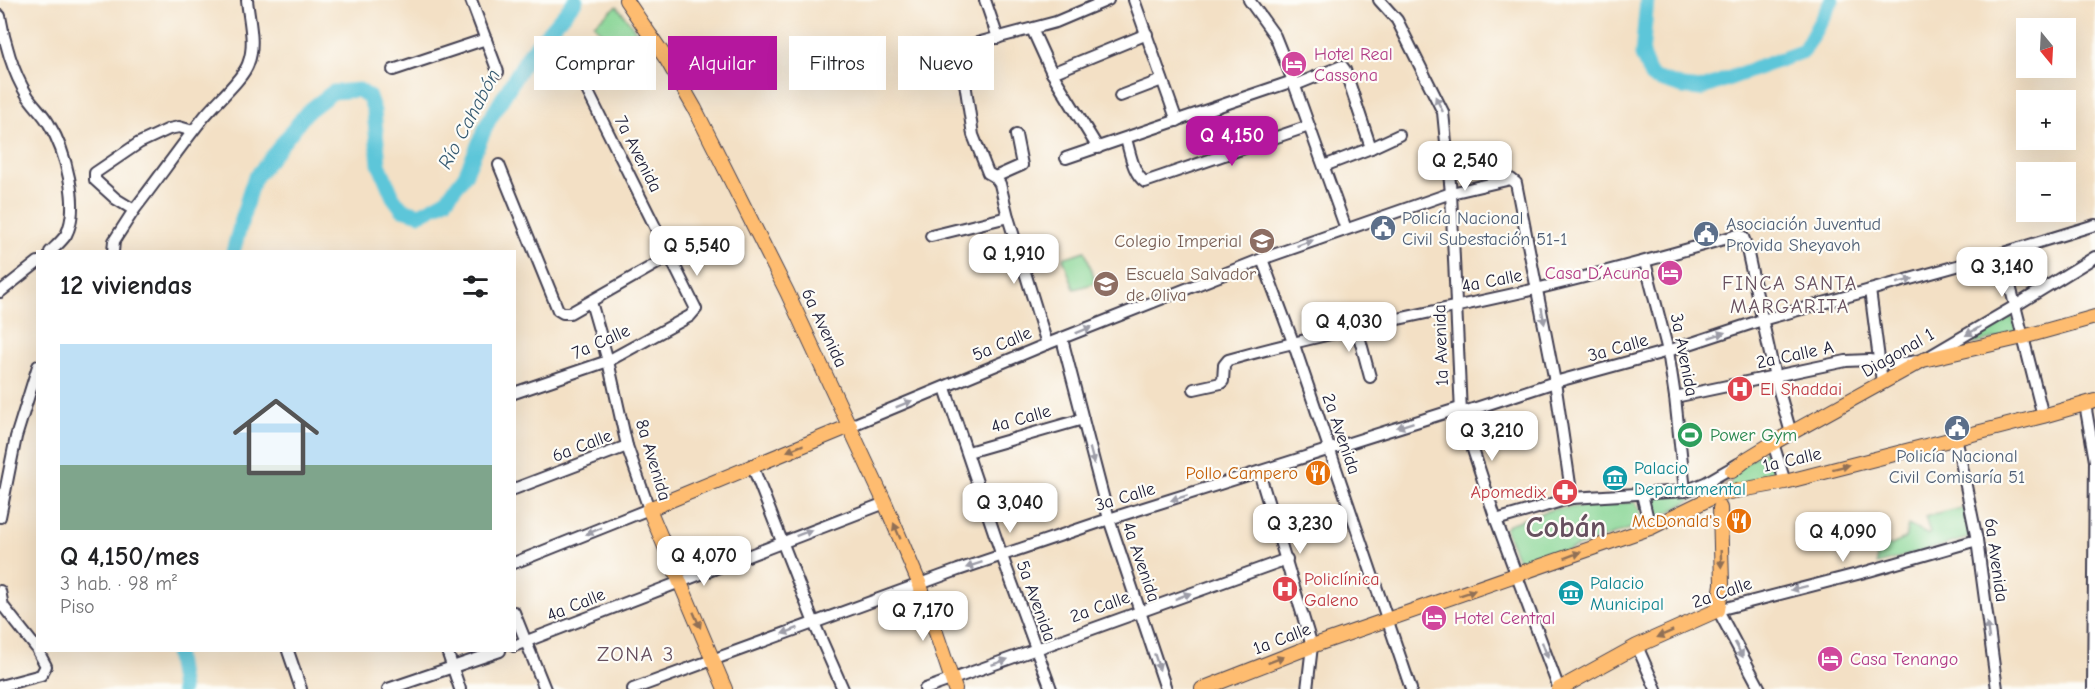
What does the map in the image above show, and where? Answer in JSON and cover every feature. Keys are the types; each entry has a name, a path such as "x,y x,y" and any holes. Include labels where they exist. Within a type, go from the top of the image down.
{"main road":[{"name":"6a Avenida","path":"626,0 652,36"},
{"name":"6a Avenida","path":"656,43 695,109 788,292 920,585 953,684"},
{"path":"1923,360 2023,337 2095,317"},
{"name":"Diagonal 1","path":"1747,459 1923,360"},
{"name":"1a Calle","path":"1202,689 1312,646 1650,528 1719,494 1785,482 2090,403"},
{"name":"5a Calle","path":"649,509 850,426"},
{"path":"1732,471 1747,459"},
{"path":"1718,610 1722,584 1720,508"},
{"name":"8a Avenida","path":"649,509 725,689"},
{"name":"2a Calle","path":"1559,689 1637,646 1718,610"}],"street":[{"path":"113,250 114,241 134,210 193,131 248,66 252,45 247,0"},
{"path":"471,0 498,72"},
{"path":"985,0 998,38"},
{"path":"994,39 1056,22 1108,0"},
{"path":"1134,0 1177,121"},
{"path":"1249,0 1275,36 1346,229"},
{"name":"1a Avenida","path":"1379,0 1397,21 1443,112 1451,193 1460,410 1496,520 1559,689"},
{"path":"0,16 10,57 19,78 26,94 48,121 57,137 68,174 73,203 71,220 65,236 52,250"},
{"path":"1032,29 1052,74 1098,148"},
{"path":"1052,74 1147,34"},
{"path":"393,70 486,39"},
{"path":"1066,158 1343,67 1371,148"},
{"path":"1120,96 1162,80"},
{"name":"7a Avenida","path":"587,90 696,309"},
{"path":"966,90 973,135 984,167 1000,184 1047,344"},
{"path":"1125,139 1137,174 1140,180 1145,182 1309,126"},
{"path":"134,210 105,192 95,180 95,173 139,143 169,129 179,127 193,131"},
{"path":"995,177 1022,165 1016,135"},
{"path":"1323,166 1399,135"},
{"path":"499,165 558,310 563,313 570,313 591,302 670,256"},
{"name":"5a Calle","path":"850,426 1047,344 1262,259 1451,193 1511,178 1516,183 1538,288"},
{"path":"931,236 1008,217"},
{"name":"3a Calle","path":"633,689 713,658 1109,519 1460,410 1668,351 1762,320 2002,254 2095,225"},
{"name":"4a Calle","path":"1194,389 1221,383 1223,381 1220,364 1228,360 1293,342 1645,262 1738,235 1743,237 1762,320"},
{"path":"2002,254 2043,417"},
{"name":"Diagonal 1","path":"1923,360 2095,257"},
{"name":"2a Avenida","path":"1262,259 1293,342 1411,689"},
{"name":"3a Avenida","path":"1645,262 1668,351 1685,491"},
{"path":"0,292 36,264"},
{"path":"1538,288 1556,382 1572,498"},
{"path":"1870,290 1882,382"},
{"name":"8a Avenida","path":"591,302 608,361 627,446 649,509"},
{"name":"7a Calle","path":"516,392 608,361 690,316 696,309"},
{"path":"1762,320 1791,433"},
{"path":"1359,327 1358,332 1371,377"},
{"name":"4a Avenida","path":"1062,339 1109,519 1166,689"},
{"name":"2a Calle A","path":"1675,397 1846,361 1869,360 1898,364 1923,360"},
{"path":"0,517 16,437 36,372"},
{"name":"5a Avenida","path":"945,388 1002,556 1051,689"},
{"path":"2090,403 2095,492 2093,689"},
{"name":"4a Calle","path":"968,452 1083,419"},
{"name":"6a Avenida","path":"1956,437 1977,540 1997,689"},
{"path":"1773,443 1785,482"},
{"name":"6a Calle","path":"516,488 627,446"},
{"name":"Diagonal 1","path":"1685,491 1705,483 1747,459"},
{"path":"752,465 814,623 843,689"},
{"path":"1258,472 1287,559 1312,646 1307,689"},
{"path":"1496,520 1572,498 1685,491"},
{"path":"1642,494 1650,528"},
{"name":"4a Calle","path":"516,645 885,503"},
{"name":"5a Calle","path":"516,562 649,509"},
{"name":"2a Calle","path":"1718,610 1977,540"},
{"name":"2a Calle","path":"925,689 953,684 1140,611 1287,559"},
{"path":"0,591 3,606 36,647"},
{"path":"1718,610 1760,689"},
{"path":"516,617 545,689"},
{"path":"1637,646 1656,689"},
{"path":"0,686 41,675 46,666 39,652"},
{"path":"292,652 301,689"},
{"path":"447,652 460,689"},
{"path":"388,689 497,652"}],"green space":[{"path":"617,6 636,31 637,36 604,36 594,24"},
{"path":"1085,251 1096,283 1074,289 1063,258"},
{"path":"2012,316 2017,333 1975,344 1973,342 1973,336 2004,317"},
{"path":"1770,448 1781,479 1718,490 1722,477"},
{"path":"1695,494 1695,498 1653,521 1645,498"},
{"path":"1635,502 1640,510 1641,525 1526,565 1519,562 1505,529 1509,524 1553,509"},
{"path":"1965,509 1972,537 1877,564 1876,548 1892,545 1905,539 1908,525 1929,535 1925,517"}],"waterway":[{"name":"Río Cahabón","path":"234,250 255,178 307,112 333,92 359,90 369,97 374,111 379,164 393,197 402,209 420,214 446,200 465,175 488,122 530,53 576,0"},
{"name":"Río Cahabón","path":"1647,0 1642,55 1651,77 1683,87 1700,89 1804,51 1832,0"},
{"name":"Río Cahabón","path":"176,652 182,689"}],"tunnel":[{"path":"1720,506 1721,484 1732,471"}],"place":[{"name":"Hotel Real Cassona","path":"1294,64"},
{"name":"Policía Nacional Civil Subestación 51-1","path":"1383,228"},
{"name":"Asociación Juventud Provida Sheyavoh","path":"1706,234"},
{"name":"Colegio Imperial","path":"1262,241"},
{"name":"Casa D´Acuna","path":"1670,273"},
{"name":"Escuela Salvador de Oliva","path":"1106,284"},
{"name":"El Shaddai","path":"1740,389"},
{"name":"Policía Nacional Civil Comisaría 51","path":"1957,428"},
{"name":"Power Gym","path":"1690,435"},
{"name":"Pollo Campero","path":"1318,473"},
{"name":"Palacio Departamental","path":"1615,478"},
{"name":"Apomedix","path":"1565,492"},
{"name":"McDonald's","path":"1739,521"},
{"name":"Policlínica Galeno","path":"1285,589"},
{"name":"Palacio Municipal","path":"1571,593"},
{"name":"Hotel Central","path":"1434,618"},
{"name":"Casa Tenango","path":"1830,659"}],"district":[{"name":"FINCA SANTA MARGARITA","path":"1790,294"},
{"name":"Cobán","path":"1566,527"},
{"name":"ZONA 3","path":"636,654"}]}
